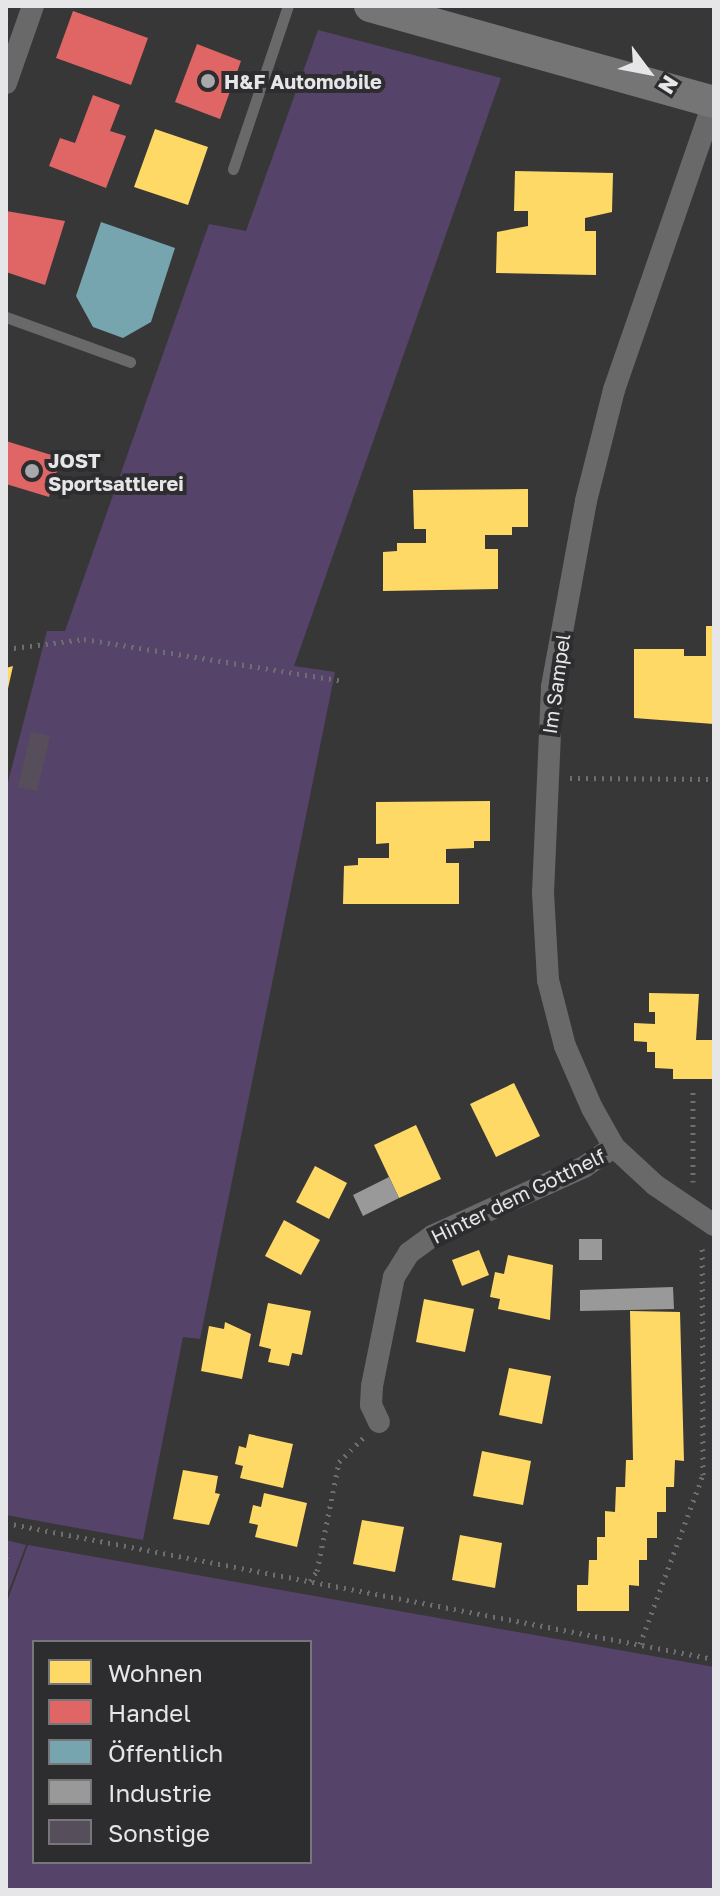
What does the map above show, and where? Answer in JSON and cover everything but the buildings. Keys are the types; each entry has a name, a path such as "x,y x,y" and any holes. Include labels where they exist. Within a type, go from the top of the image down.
{"street":[{"path":"6,83 33,6"},
{"path":"370,6 714,101"},
{"name":"Im Sampel","path":"706,1220 614,1147 565,1046 548,980 545,777 552,687 589,487 614,390 714,101"},
{"name":"Hinter dem Gotthelf","path":"379,1422 371,1405 372,1386 394,1277 409,1253 432,1236 584,1167 614,1147"}],"lane":[{"path":"233,169 288,6"},
{"path":"6,317 130,362"}],"path":[{"path":"6,649 84,639 344,681"},
{"path":"545,777 714,779"},
{"path":"640,1644 703,1475 700,1252 706,1220 693,1091"},
{"path":"310,1581 317,1571 339,1462 379,1422"},
{"path":"6,1523 714,1659"}],"shaded area":[{"path":"318,30 501,78 294,666 335,672 200,1339 183,1337 143,1540 6,1515 6,790 47,631 65,631 209,224 246,231"},
{"path":"6,1540 26,1545 6,1598"},
{"path":"28,1545 714,1667 714,1890 6,1890 6,1604"}],"place":[{"name":"H&F Automobile","path":"208,81"},
{"name":"JOST Sportsattlerei","path":"32,471"}]}
